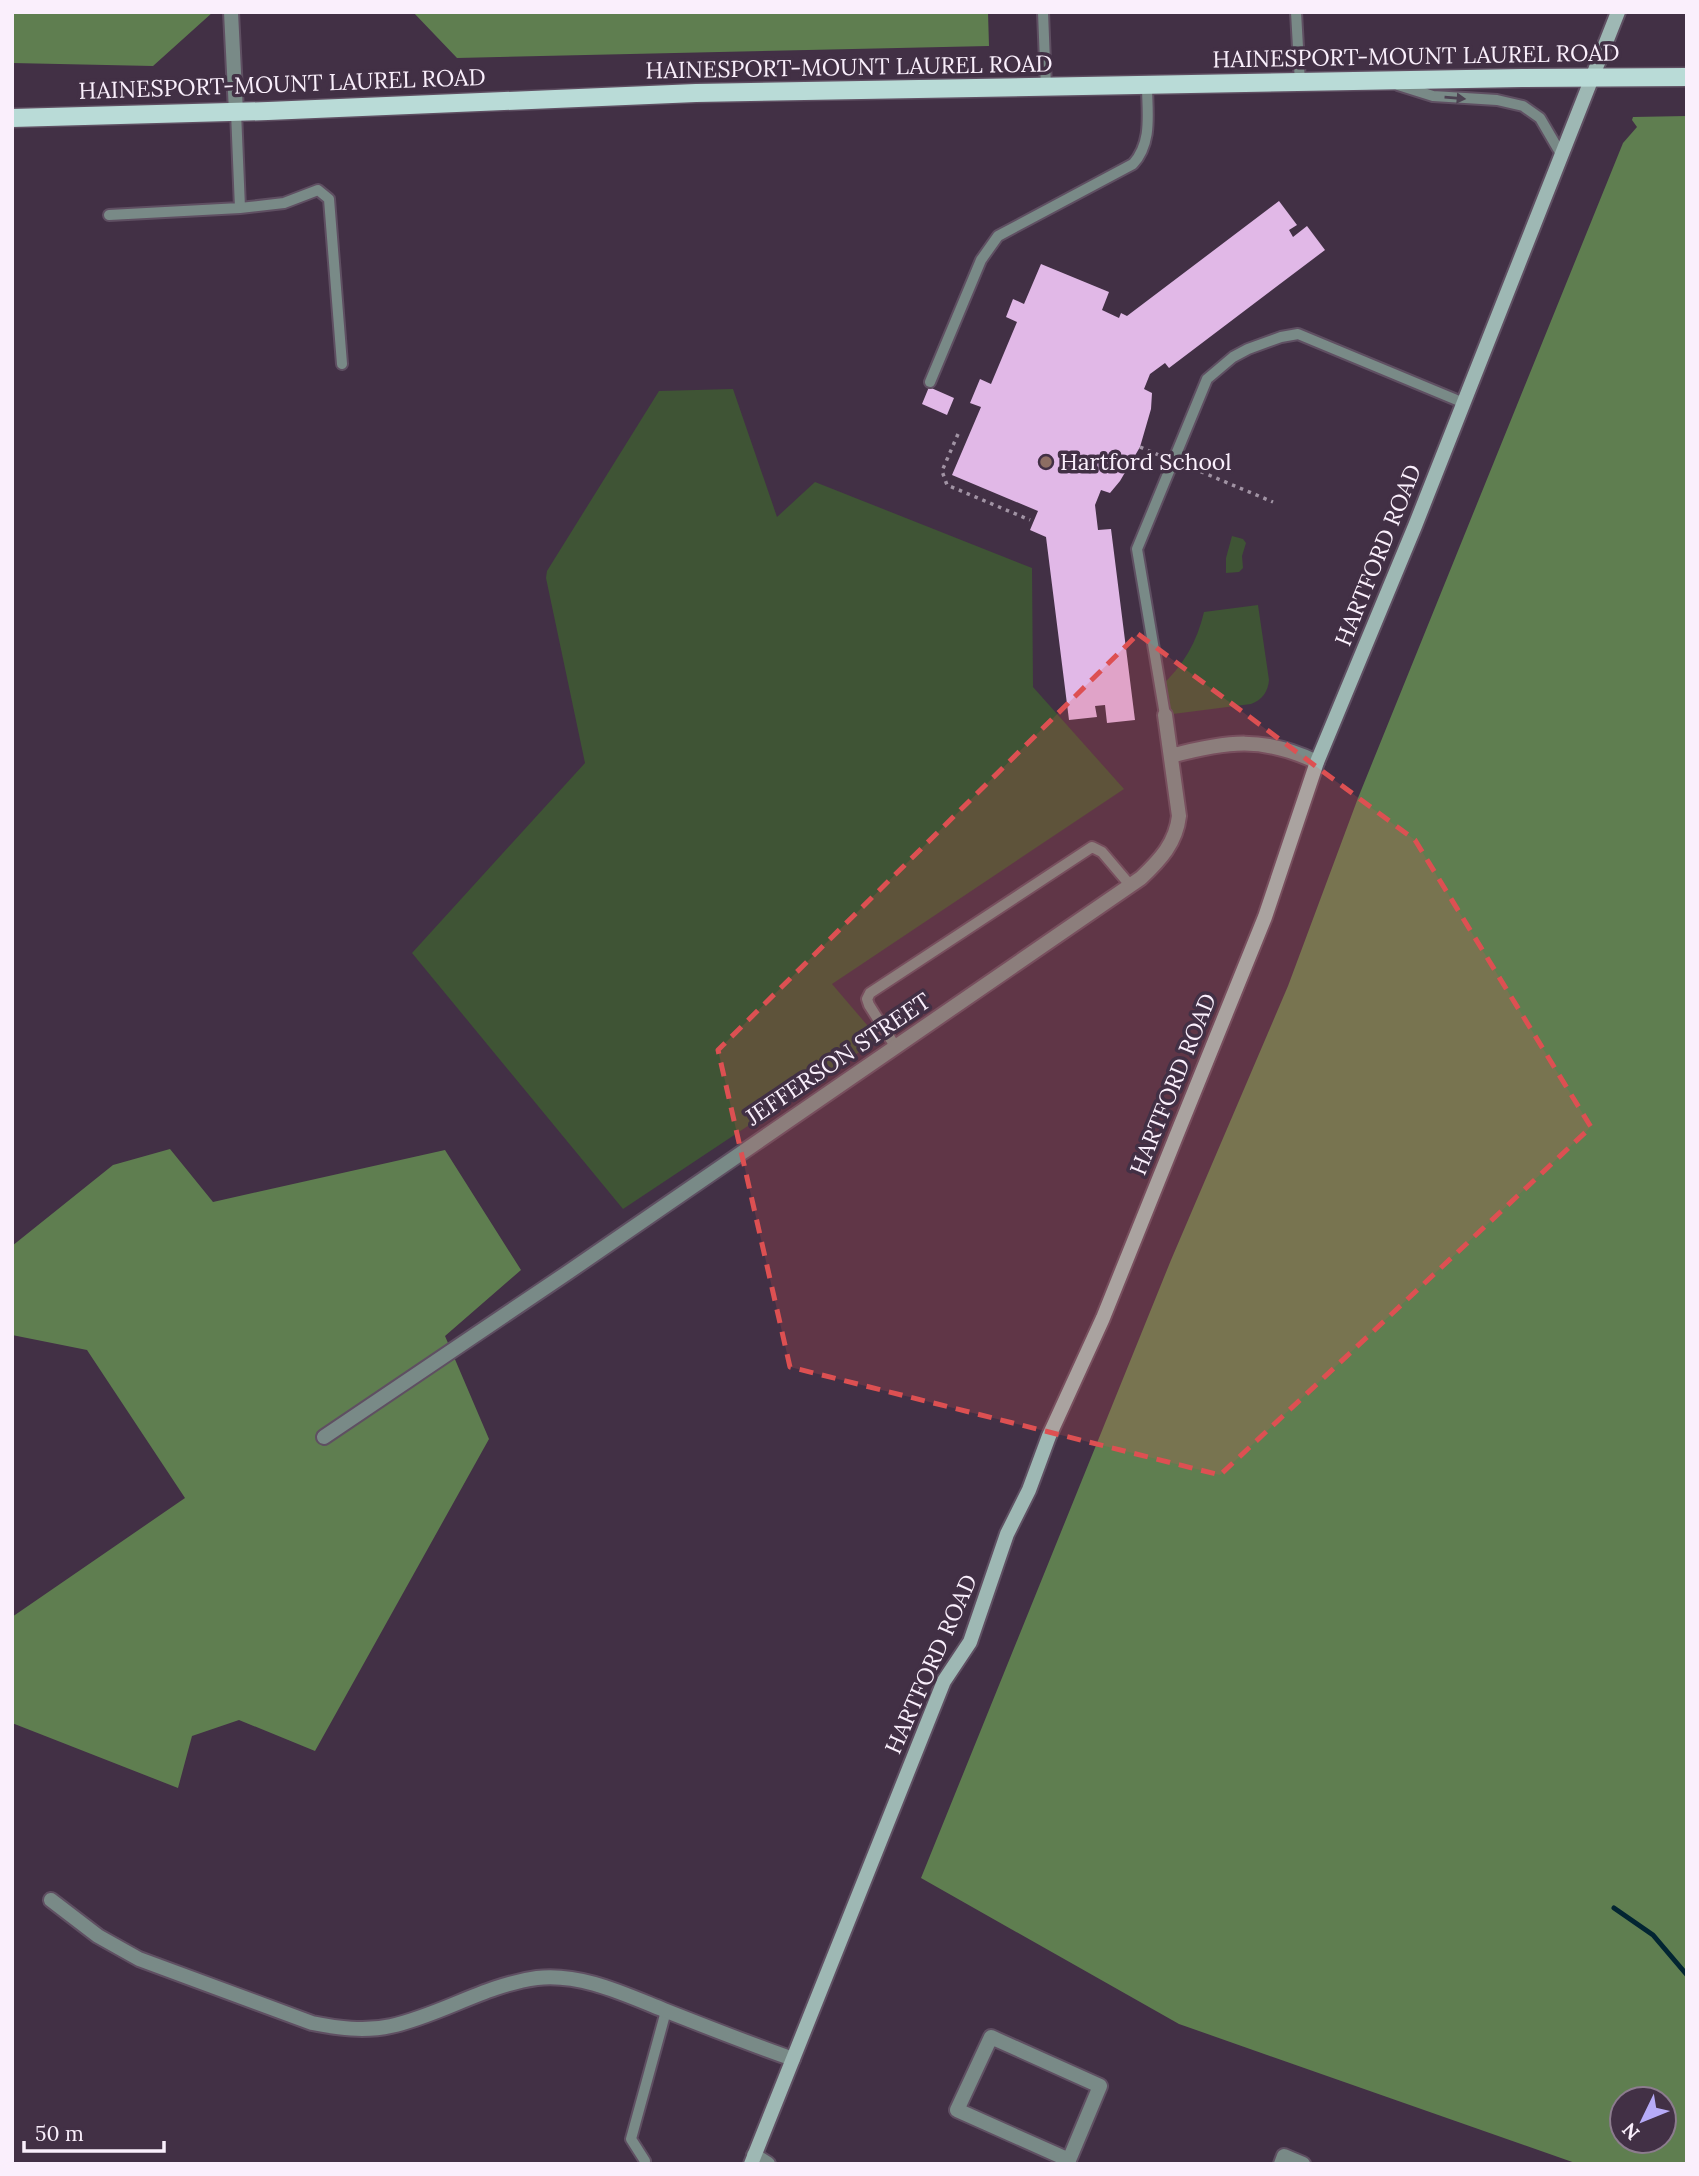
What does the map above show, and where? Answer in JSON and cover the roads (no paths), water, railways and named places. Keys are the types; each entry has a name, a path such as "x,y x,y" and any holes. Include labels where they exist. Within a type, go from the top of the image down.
{"main road":[{"name":"HAINESPORT-MOUNT LAUREL ROAD","path":"12,118 236,112 696,93 1687,77"}],"street":[{"path":"231,12 236,112"},
{"name":"HARTFORD ROAD","path":"752,2159 944,1681 970,1642 1007,1534 1029,1490 1049,1436 1103,1318 1265,917 1317,762 1464,402 1618,12"},
{"name":"JEFFERSON STREET","path":"324,1437 567,1273 1130,885 1156,864 1178,830 1180,816 1166,715"},
{"path":"1171,756 1212,745 1247,743 1283,748 1317,762"},
{"path":"51,1900 98,1936 139,1959 225,1989 287,2015 337,2028 390,2026 491,1990 538,1978 561,1978 600,1985 793,2059"},
{"path":"991,2037 1100,2086 1068,2162 957,2110 991,2037"},
{"path":"1281,2164 1284,2156 1303,2164"},
{"path":"752,2159 768,2164"}],"lane":[{"path":"1043,12 1046,88"},
{"path":"1296,12 1300,83"},
{"path":"1389,82 1433,96 1497,100 1523,106 1540,117 1561,154"},
{"path":"930,382 981,260 992,241 1137,160 1147,137 1147,85"},
{"path":"236,112 240,208"},
{"path":"109,215 284,203 318,190 329,199 342,364"},
{"path":"1166,715 1137,549 1206,379 1241,353 1281,337 1298,334 1464,402"},
{"path":"895,1046 869,1005 867,999 870,993 1092,847 1102,852 1130,885"},
{"path":"647,2163 631,2138 666,2011"}],"waterway":[{"path":"1614,1908 1653,1935 1687,1975"}],"place":[{"name":"Hartford School","path":"1046,462"}]}
